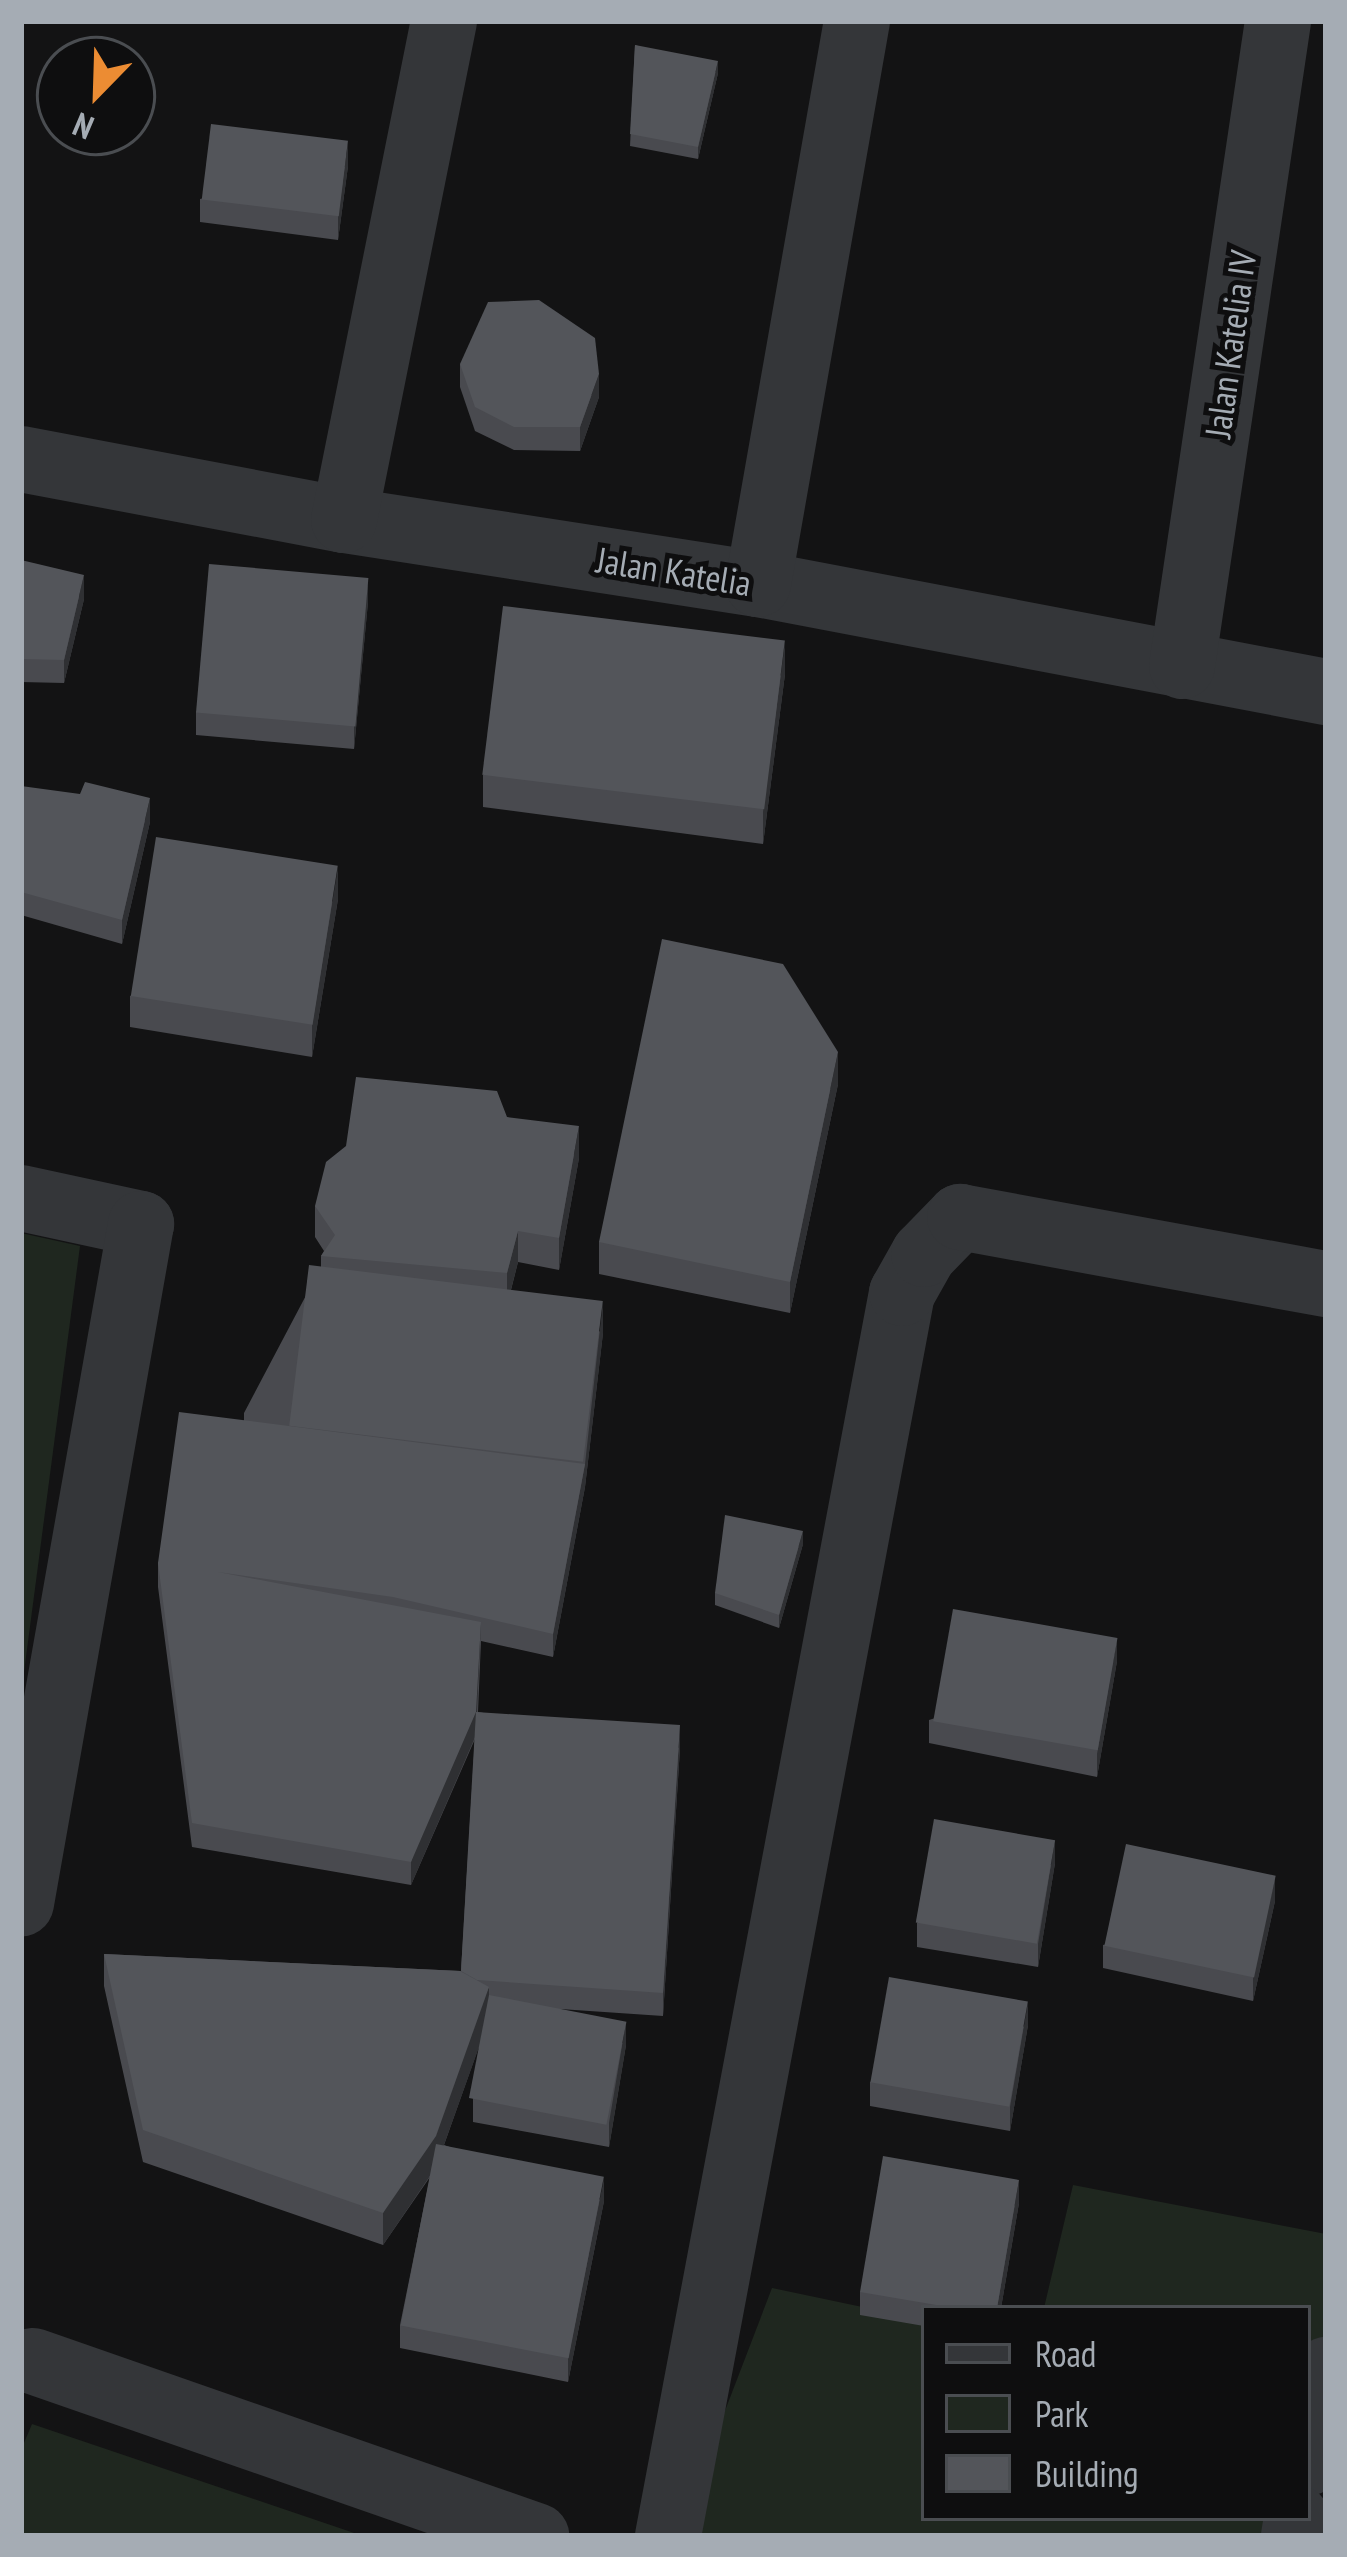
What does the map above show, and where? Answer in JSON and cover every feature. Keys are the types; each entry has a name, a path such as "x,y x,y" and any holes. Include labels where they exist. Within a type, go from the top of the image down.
{"street":[{"path":"344,520 444,21"},
{"path":"758,584 856,21"},
{"name":"Jalan Katelia IV","path":"1183,666 1278,21"},
{"name":"Jalan Katelia","path":"21,459 344,520 758,584 1326,692"},
{"path":"21,1198 141,1224 21,1904"},
{"path":"668,2536 902,1293 924,1254 960,1217 1326,1284"},
{"path":"25,2361 536,2536"},
{"path":"1311,2448 1326,2370"}],"green space":[{"path":"21,1233 80,1246 21,1695"},
{"path":"1073,2185 1326,2234 1326,2370 1311,2448 1311,2305 1045,2305"},
{"path":"772,2288 921,2319 921,2521 1296,2521 1294,2536 677,2536"},
{"path":"32,2424 363,2536 21,2536 21,2450"}],"building":[{"path":"635,45 718,61 698,147 630,134"},
{"path":"211,124 348,141 339,216 202,199"},
{"path":"539,300 595,338 599,374 580,427 514,427 475,407 460,364 488,302"},
{"path":"21,560 84,575 64,660 21,659"},
{"path":"209,564 368,578 355,726 196,712"},
{"path":"503,606 785,641 764,809 482,775"},
{"path":"85,782 150,798 122,920 21,892 21,786 80,794"},
{"path":"156,837 338,866 313,1025 131,996"},
{"path":"662,939 783,964 838,1052 790,1282 599,1242"},
{"path":"356,1077 497,1091 507,1117 579,1126 559,1238 518,1231 507,1273 321,1256 335,1235 315,1206 326,1162 346,1146"},
{"path":"309,1265 603,1301 583,1462 289,1426"},
{"path":"179,1412 585,1464 553,1634 393,1597 218,1572 481,1622 476,1712 411,1862 192,1823 158,1563"},
{"path":"725,1515 803,1531 779,1615 715,1593"},
{"path":"953,1609 1117,1638 1098,1750 933,1721"},
{"path":"476,1712 680,1725 663,1993 477,1980 461,1971"},
{"path":"934,1819 1055,1840 1037,1944 916,1922"},
{"path":"1126,1844 1276,1876 1254,1978 1104,1946"},
{"path":"104,1954 460,1971 489,1987 436,2136 383,2213 143,2130"},
{"path":"889,1977 1028,2001 1009,2107 870,2082"},
{"path":"489,1995 626,2022 606,2125 469,2098"},
{"path":"436,2144 604,2177 569,2358 401,2326"},
{"path":"883,2156 1019,2180 998,2305 936,2305 860,2292"}]}
